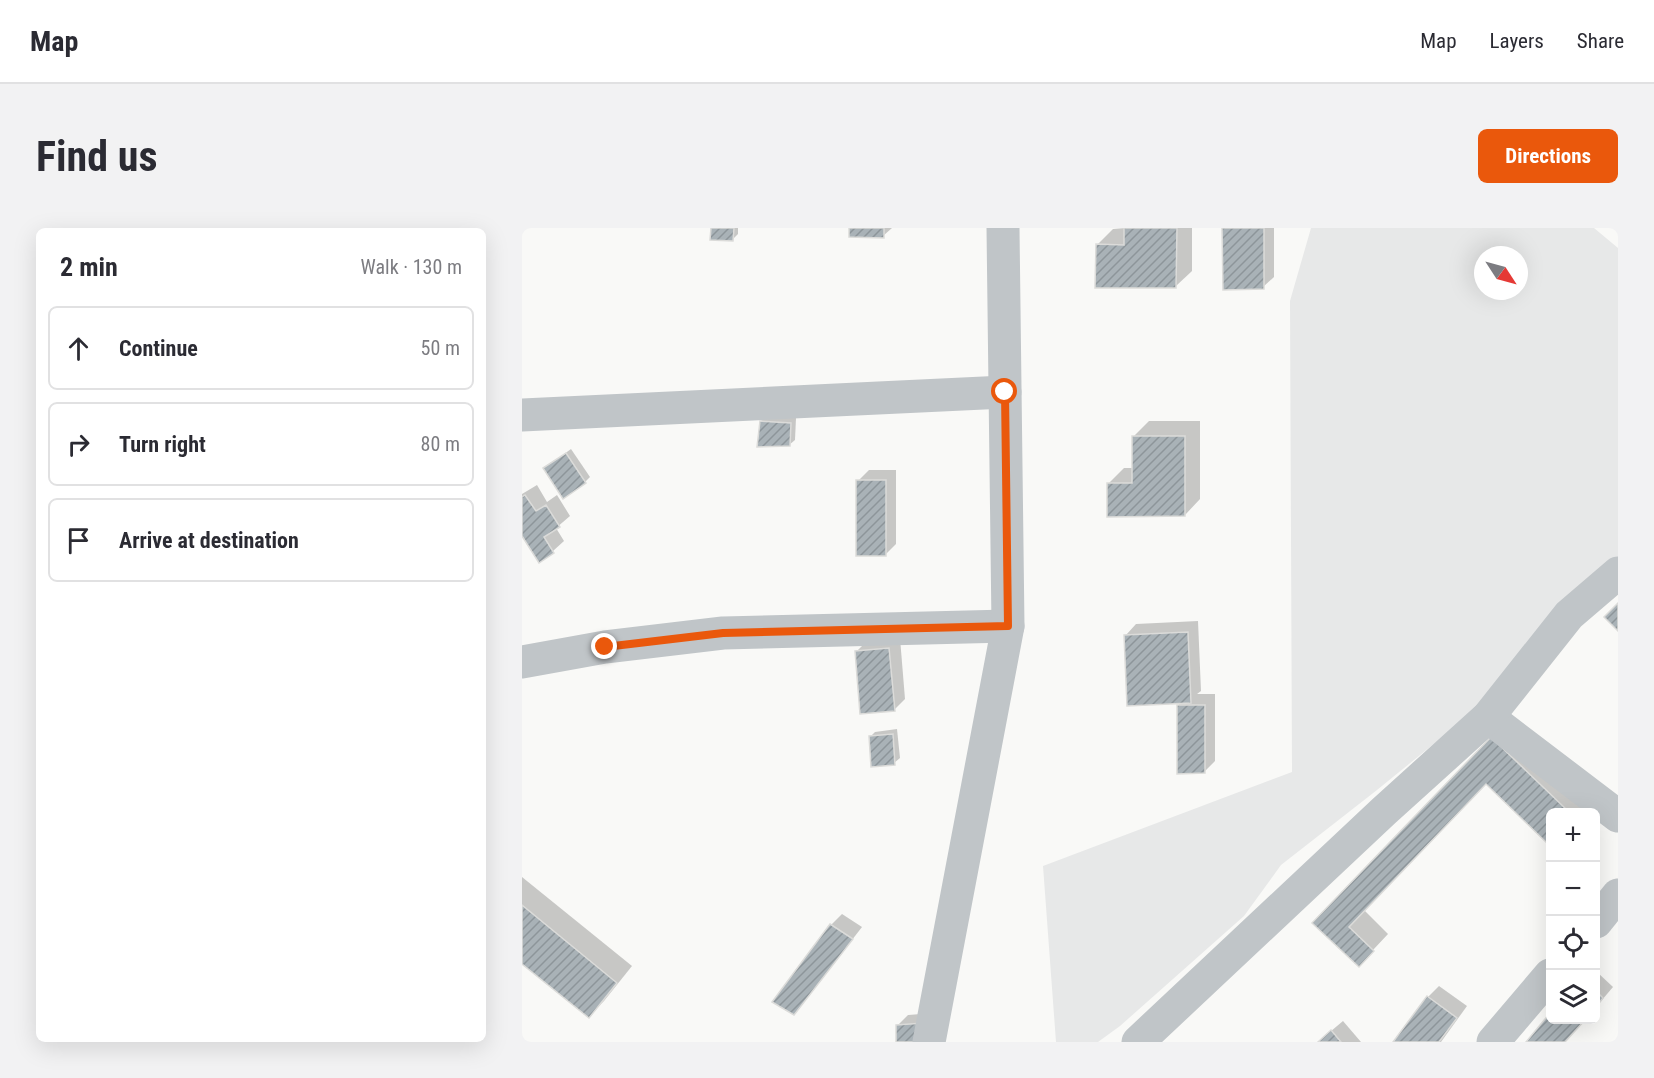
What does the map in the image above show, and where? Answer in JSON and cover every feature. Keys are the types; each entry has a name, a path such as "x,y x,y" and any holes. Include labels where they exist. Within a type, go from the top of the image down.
{"street":[{"path":"929,1042 1008,626 1003,228"},
{"path":"522,415 1005,392"},
{"path":"1138,1042 1384,811 1488,717 1569,615 1618,573"},
{"path":"522,662 605,647 723,633 1008,626"},
{"path":"1488,717 1618,816"},
{"path":"1600,917 1618,895"},
{"path":"1494,1042 1546,981"}],"shaded area":[{"path":"1311,228 1594,228 1618,248 1618,558 1489,699 1281,865 1244,916 1120,1026 1098,1042 1056,1042 1043,866 1292,772 1290,301"}],"building":[{"path":"711,228 734,228 733,241 710,240"},
{"path":"849,228 884,228 884,238 849,237"},
{"path":"1124,228 1177,228 1176,288 1095,288 1096,244 1124,245"},
{"path":"1222,228 1264,228 1264,289 1223,290"},
{"path":"760,421 791,423 790,446 757,447"},
{"path":"1132,436 1185,436 1185,516 1107,517 1107,483 1132,483"},
{"path":"566,453 586,483 563,499 543,468"},
{"path":"856,480 886,480 886,556 856,556"},
{"path":"525,495 536,511 546,505 560,527 544,537 554,553 539,563 522,536 522,497"},
{"path":"1618,603 1618,631 1604,617"},
{"path":"1188,632 1191,703 1127,706 1124,635"},
{"path":"889,648 895,711 860,714 855,651"},
{"path":"1177,705 1205,705 1205,773 1177,774"},
{"path":"893,734 895,765 871,767 869,736"},
{"path":"1491,737 1565,808 1546,808 1546,842 1486,784 1349,927 1374,951 1359,967 1312,923"},
{"path":"522,905 617,983 589,1018 522,964"},
{"path":"830,924 853,939 794,1015 772,1002"},
{"path":"1427,996 1457,1018 1439,1042 1393,1042"},
{"path":"1546,1018 1546,1024 1581,1024 1565,1042 1526,1042"},
{"path":"924,1023 925,1042 896,1042 896,1025"},
{"path":"1331,1030 1341,1042 1318,1042"}],"route":[{"path":"605,647 723,633 1008,626 1005,392"}]}
